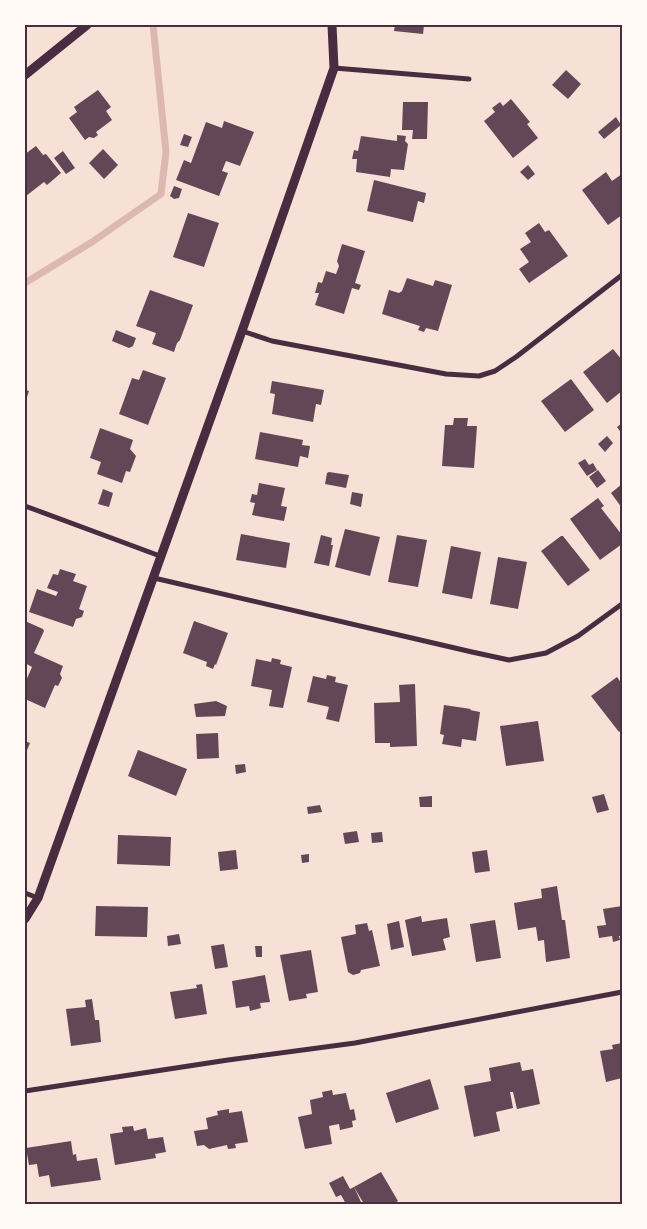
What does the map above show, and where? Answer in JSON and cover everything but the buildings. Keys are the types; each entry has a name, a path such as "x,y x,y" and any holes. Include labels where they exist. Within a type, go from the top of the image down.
{"street":[{"path":"25,76 87,25"},
{"path":"25,919 38,898 154,578 160,556 242,331 334,68 332,25"},
{"path":"334,68 469,79"},
{"path":"242,331 272,341 446,374 478,376 495,371 516,357 622,276"},
{"path":"25,506 160,556"},
{"path":"154,578 508,660 546,653 578,636 622,604"},
{"path":"25,893 38,898"},
{"path":"25,1092 228,1060 355,1043 622,992"}],"waterway":[{"path":"25,283 92,242 161,194 166,152 153,25"}]}
